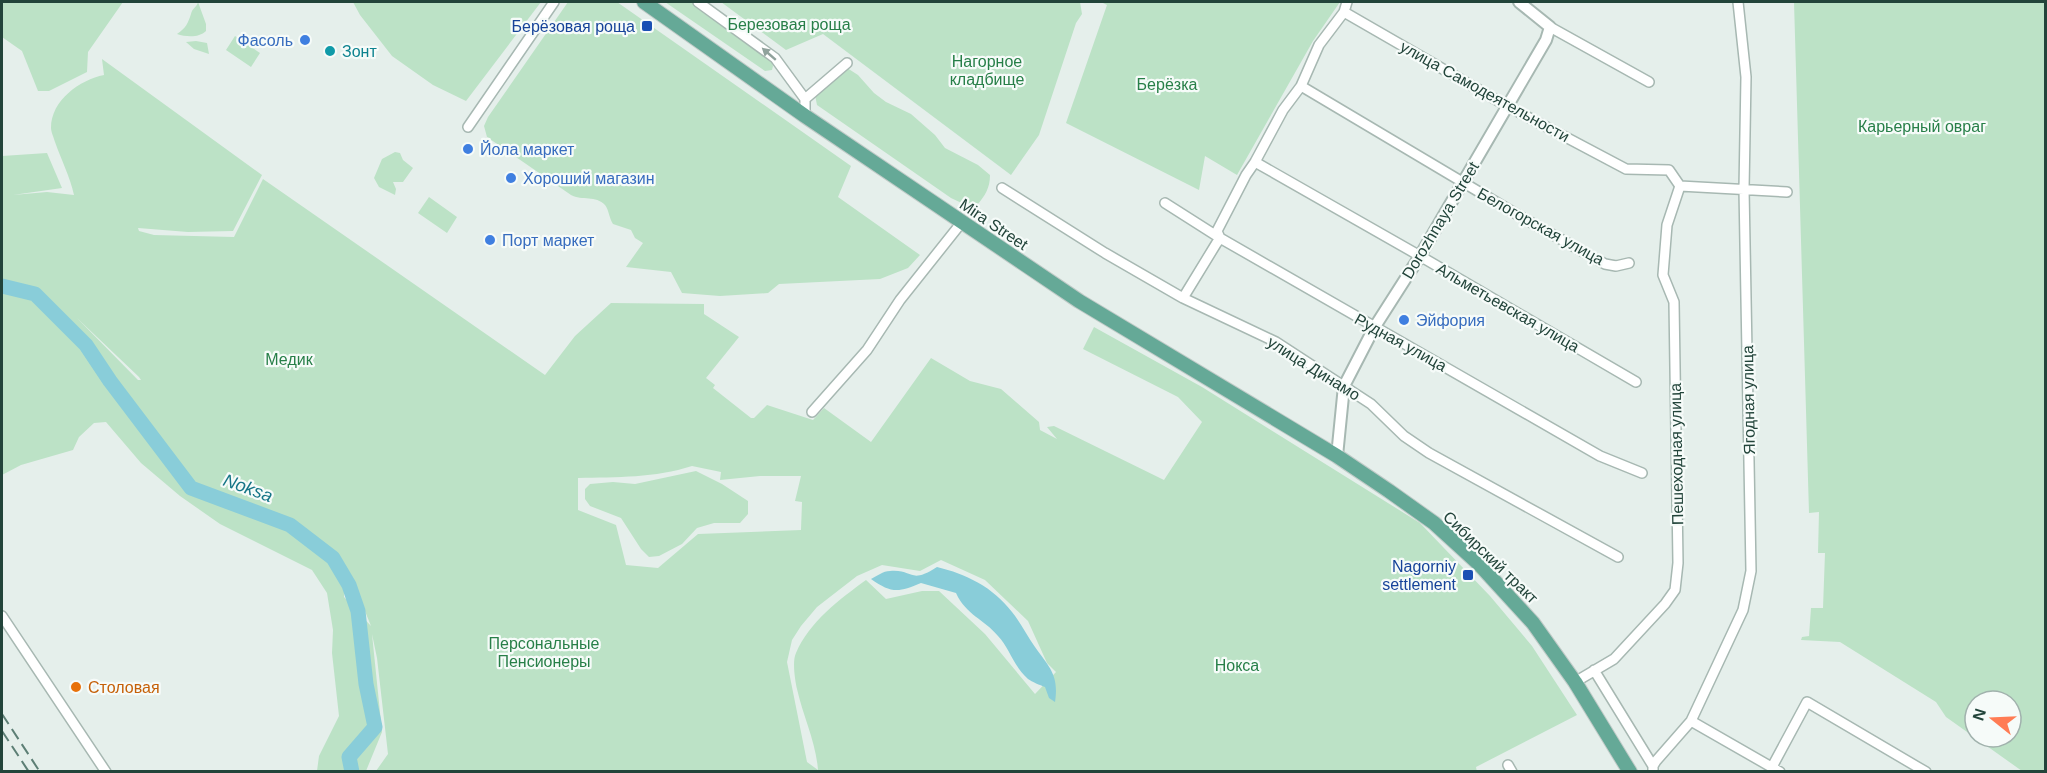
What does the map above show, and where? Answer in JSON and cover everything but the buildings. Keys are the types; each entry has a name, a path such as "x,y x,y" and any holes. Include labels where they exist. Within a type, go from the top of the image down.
{"main road":[{"name":"Mira Street","path":"644,2 805,116 1079,301 1337,456"},
{"name":"Сибирский тракт","path":"1337,456 1434,523 1479,564 1533,623 1575,682 1630,771"}],"street":[{"path":"468,127 554,2"},
{"path":"699,2 775,58 805,99 805,116"},
{"path":"1183,298 1220,238 1217,231 1246,175 1283,110 1301,86 1319,45 1344,12 1347,2"},
{"path":"1520,2 1550,27 1649,82"},
{"name":"Ягодная улица","path":"1653,769 1691,721 1743,610 1751,571 1744,189 1746,77 1738,2"},
{"name":"улица Самодеятельности","path":"1344,12 1507,106 1626,169 1669,171 1680,186"},
{"name":"Dorozhnaya Street","path":"1337,456 1344,386 1374,328 1464,182 1546,40 1550,27"},
{"path":"805,99 847,63"},
{"name":"Белогорская улица","path":"1301,86 1605,264 1616,266 1629,263"},
{"name":"Альметьевская улица","path":"1255,162 1420,255 1636,382"},
{"path":"1680,186 1787,192"},
{"name":"Пешеходная улица","path":"1575,682 1614,659 1675,590 1678,563 1674,302 1663,274 1667,225 1680,186"},
{"name":"улица Динамо","path":"1002,188 1105,253 1183,298 1276,342 1371,404 1404,436 1428,453 1618,557"},
{"name":"Рудная улица","path":"1165,203 1220,238 1374,328 1383,330 1600,456 1642,473"},
{"path":"812,412 867,350 900,300 962,222"},
{"path":"2,616 106,771"},
{"path":"1594,670 1653,769"},
{"path":"1691,721 1776,769 1807,702 1926,771"}],"green space":[{"path":"2,2 123,2 88,52 87,72 49,91 38,91 22,51 2,37"},
{"path":"198,2 206,24 206,31 192,36 177,34 183,30"},
{"path":"353,2 541,2 466,101 433,85 392,56 360,15"},
{"path":"568,2 617,2 851,166 838,197 920,255 908,268 880,279 779,284 768,293 720,296 682,293 671,272 626,267 643,243 635,238 631,230 613,224 606,207 601,202 571,195 487,137 484,126"},
{"path":"665,2 694,2 771,60 772,70 765,71"},
{"name":"Нагорное кладбище","path":"721,2 1080,2 1082,14 1076,23 1039,135 1011,175 823,34 786,50"},
{"name":"Берёзка","path":"1101,2 1340,2 1313,41 1237,175 1205,156 1199,190 1066,123 1107,5"},
{"name":"Карьерный овраг","path":"1794,2 2045,2 2045,771 2022,771 1991,749 2023,749 2023,689 1963,689 1963,729 1946,717 1936,702 1840,642 1801,640 1802,637 1809,636 1811,608 1823,608 1825,553 1818,553 1819,512 1809,513"},
{"path":"235,36 260,53 251,67 226,50"},
{"path":"186,42 207,43 209,54 194,49"},
{"path":"102,59 262,175 233,231 188,232 138,228 139,231 154,235 234,237 263,179 545,375 575,336 611,303 704,304 704,314 739,337 706,378 715,385 713,388 751,418 754,418 767,405 813,420 824,408 871,442 931,358 970,381 1001,389 1039,422 1040,430 1057,439 1047,427 1054,426 1164,480 1202,422 1178,397 1083,349 1094,327 1202,387 1420,523 1490,596 1532,646 1577,715 1476,767 1477,772 376,771 388,754 372,634 382,732 366,771 317,771 319,756 339,716 332,653 333,630 327,593 312,570 220,524 180,496 141,463 106,422 94,423 79,437 73,450 21,465 2,475 2,156 47,153 62,188 13,195 47,192 74,195 51,131 52,118 61,100 68,93 86,81 104,75","holes":["77,318 141,380 138,380","692,466 721,472 720,480 760,476 801,476 795,501 802,502 801,530 698,534 658,568 626,565 616,525 578,510 578,478 636,476","941,560 985,580 1028,621 1047,663 1056,672 1035,694 985,634 939,591 922,591 886,599 866,580 817,621 795,656 796,685 815,749 818,770 807,762 787,662 792,640 817,607 857,576 882,565 920,571","344,567 352,579 371,626 344,597"]},
{"path":"844,66 858,75 874,93 886,102 911,114 935,135 945,148 978,165 990,175 986,192 977,205 968,206 951,198 817,105 814,90"},
{"path":"395,152 400,153 403,160 413,168 403,182 393,182 396,189 395,195 379,187 374,178 382,159"},
{"path":"429,197 457,217 447,233 418,213"},
{"path":"696,471 748,501 748,514 740,523 714,523 697,528 682,544 659,556 649,557 641,549 621,518 590,506 585,499 585,489 590,484 613,482 635,484"}],"water":[{"path":"937,567 958,573 978,583 1005,603 1052,672 1056,685 1055,702 1049,698 1045,687 1023,674 998,636 965,607 956,593 921,583 906,589 895,590 884,587 871,579 890,571 916,576"}],"waterway":[{"name":"Noksa","path":"2,286 35,294 86,345 110,381 191,488 290,525 333,558 349,585 358,611 366,684 375,727 349,757 352,772"}],"railway":[{"path":"2,714 40,772"},
{"path":"2,731 29,772"}],"place":[{"name":"Берёзовая роща","path":"647,26"},
{"name":"Фасоль","path":"305,40"},
{"name":"Зонт","path":"330,51"},
{"name":"Йола маркет","path":"468,149"},
{"name":"Хороший магазин","path":"511,178"},
{"name":"Порт маркет","path":"490,240"},
{"name":"Эйфория","path":"1404,320"},
{"name":"Nagorniy settlement","path":"1468,575"},
{"name":"Столовая","path":"76,687"}],"park label":[{"name":"Березовая роща","path":"789,24"},
{"name":"Медик","path":"289,359"},
{"name":"Персональные Пенсионеры","path":"544,652"},
{"name":"Нокса","path":"1237,665"}]}
